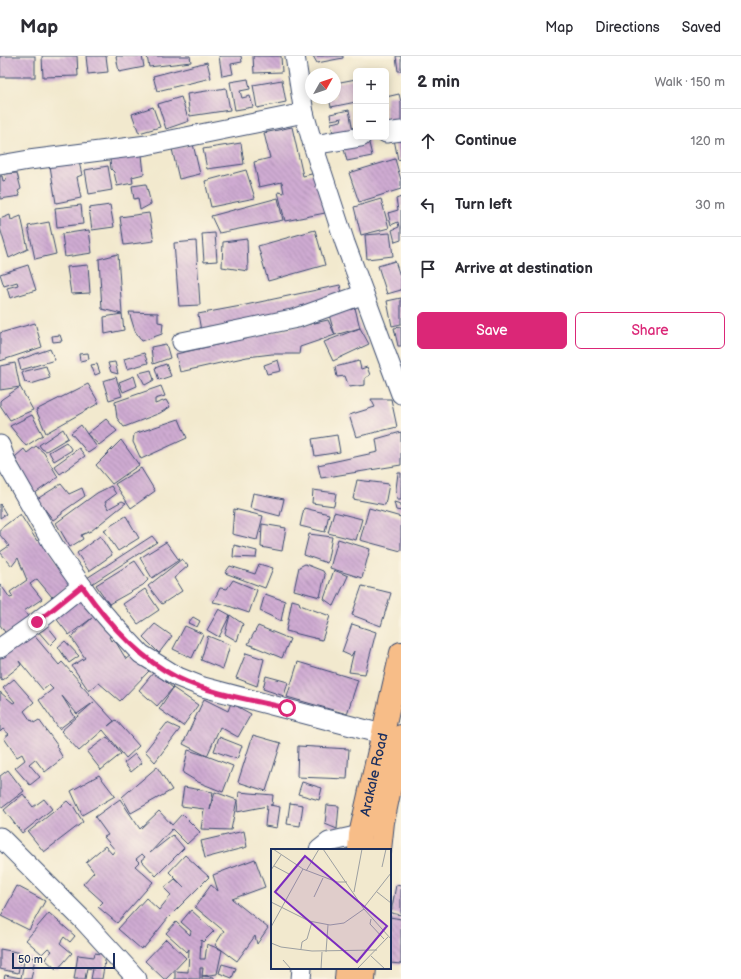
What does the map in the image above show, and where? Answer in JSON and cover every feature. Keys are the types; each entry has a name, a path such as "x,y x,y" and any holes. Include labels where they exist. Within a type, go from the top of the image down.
{"main road":[{"name":"Arakale Road","path":"380,849 401,653"},
{"name":"Arakale Road","path":"359,843 392,735"},
{"path":"346,979 347,969"},
{"path":"364,979 365,969"}],"street":[{"path":"295,56 304,113 313,145 345,243 401,394"},
{"path":"0,165 147,145 304,113"},
{"path":"389,133 401,131"},
{"path":"313,145 353,138"},
{"path":"182,342 297,318 364,294"},
{"path":"0,446 4,466 54,546 82,586 111,622 140,654 178,678 203,687 392,735"},
{"path":"0,648 37,622 82,586"},
{"path":"0,837 83,920 137,979"},
{"path":"320,849 329,842 359,843"},
{"path":"301,979 302,969"}],"building":[{"path":"0,56 35,56 35,77 0,77"},
{"path":"42,56 77,56 78,76 43,77"},
{"path":"86,56 106,56 108,72 88,74"},
{"path":"116,56 142,56 144,67 119,72"},
{"path":"147,56 190,56 191,62 149,67"},
{"path":"219,56 241,56 242,62 231,64 233,74 222,76"},
{"path":"253,56 281,56 282,72 254,73"},
{"path":"313,56 343,56 343,58 317,63"},
{"path":"396,56 401,56 401,71 398,71"},
{"path":"207,62 211,78 157,91 153,76"},
{"path":"248,79 250,89 240,91 242,98 250,96 253,107 235,110 230,82"},
{"path":"282,80 286,102 257,108 253,85"},
{"path":"353,80 353,103 331,107 330,104 341,104 341,82"},
{"path":"226,88 230,110 190,116 187,94"},
{"path":"399,94 401,102 401,125 389,127 389,96"},
{"path":"181,97 189,121 166,129 158,104"},
{"path":"153,107 160,127 139,133 132,114"},
{"path":"349,110 353,131 333,134 331,123 341,121 342,118 331,120 330,114"},
{"path":"292,127 303,176 316,173 325,213 285,221 278,192 284,193 282,182 259,187 254,162 270,158 264,133"},
{"path":"401,138 401,159 398,160 394,139"},
{"path":"368,140 372,156 347,161 343,145"},
{"path":"241,143 244,164 207,169 203,149"},
{"path":"193,144 200,174 179,179 172,149"},
{"path":"142,155 144,174 132,177 133,183 117,186 114,172 111,169 110,159"},
{"path":"395,159 401,180 401,189 359,202 349,173"},
{"path":"79,162 82,175 77,177 81,198 56,203 50,166"},
{"path":"108,166 112,190 89,194 85,170"},
{"path":"246,170 255,198 211,207 205,181"},
{"path":"17,173 21,189 18,191 20,196 0,199 0,176 2,176 3,181 6,180 5,174"},
{"path":"146,184 151,204 140,210 138,198 134,199 132,186"},
{"path":"401,197 401,240 395,242 392,230 399,227 398,222 391,225 388,213 398,210 396,199"},
{"path":"278,198 283,220 219,233 211,216"},
{"path":"381,199 389,228 361,235 354,207"},
{"path":"81,205 83,224 57,227 55,208"},
{"path":"110,205 114,227 92,230 89,208"},
{"path":"149,213 154,241 124,245 120,217"},
{"path":"10,215 11,220 21,216 28,249 9,258 0,228 0,219"},
{"path":"49,222 56,254 35,259 28,226"},
{"path":"89,230 92,253 65,257 62,234"},
{"path":"315,230 325,265 268,281 258,246"},
{"path":"215,233 217,261 204,262 202,234"},
{"path":"390,233 393,256 367,259 365,235"},
{"path":"247,239 248,271 222,267 223,242"},
{"path":"196,241 200,305 179,306 174,243"},
{"path":"118,254 122,314 102,309 99,259"},
{"path":"395,261 401,279 401,290 387,294 378,266"},
{"path":"28,265 36,290 10,298 7,288 18,285 17,282 4,286 0,274"},
{"path":"88,265 90,293 71,294 67,267"},
{"path":"340,285 343,297 244,323 201,331 198,314"},
{"path":"401,298 401,324 392,326 387,301"},
{"path":"355,308 360,328 335,335 329,315"},
{"path":"129,312 158,313 158,322 163,323 162,334 142,341 135,331"},
{"path":"122,314 124,330 105,334 104,317"},
{"path":"328,320 335,335 300,347 299,354 272,354 247,357 180,372 176,354"},
{"path":"35,323 42,347 0,361 0,333"},
{"path":"401,327 401,346 398,346 394,328"},
{"path":"360,328 369,344 333,361 324,342"},
{"path":"60,335 62,341 53,342 52,336"},
{"path":"166,344 170,358 153,364 151,347"},
{"path":"50,349 55,360 21,370 18,360"},
{"path":"88,353 89,359 80,361 79,354"},
{"path":"144,353 148,363 127,369 124,359"},
{"path":"278,360 281,371 267,374 264,365"},
{"path":"359,361 361,369 367,367 370,375 365,378 365,385 349,387 345,376 337,377 335,367"},
{"path":"115,362 118,374 111,372 108,363"},
{"path":"15,363 20,387 0,390 0,366"},
{"path":"97,364 100,373 95,375 91,365"},
{"path":"166,364 171,376 159,380 155,368"},
{"path":"46,366 50,378 31,384 25,382 22,373"},
{"path":"151,370 154,380 145,385 139,373"},
{"path":"134,376 137,386 123,392 119,382"},
{"path":"116,377 122,396 109,400 103,381"},
{"path":"88,384 99,403 46,433 36,410"},
{"path":"161,386 165,396 155,399 155,404 166,400 170,407 160,413 124,427 117,418 115,402"},
{"path":"20,387 33,410 10,420 0,405 0,401"},
{"path":"371,399 391,399 397,427 356,437 349,415 375,407"},
{"path":"32,415 43,435 26,446 10,426"},
{"path":"106,419 117,431 99,445 87,434"},
{"path":"179,419 187,438 141,459 133,442 134,434"},
{"path":"81,425 97,447 88,453 71,433"},
{"path":"63,429 68,438 46,451 42,449 39,445"},
{"path":"401,432 401,465 321,478 318,465 378,452 376,439"},
{"path":"337,435 340,452 315,456 312,439"},
{"path":"121,440 139,465 112,484 96,465"},
{"path":"66,442 72,450 54,461 49,452"},
{"path":"36,446 44,453 58,477 34,494 15,457 24,449 27,453"},
{"path":"79,448 85,456 60,474 54,466"},
{"path":"141,468 155,491 131,508 115,484"},
{"path":"398,473 401,473 401,500 397,500 396,489"},
{"path":"357,480 389,484 385,505 353,499"},
{"path":"61,484 69,494 82,488 85,496 53,520 37,499"},
{"path":"111,486 116,494 105,502 108,509 122,501 126,503 91,531 81,535 83,539 70,547 56,523 97,493"},
{"path":"313,490 336,493 334,506 312,503"},
{"path":"253,493 284,499 280,516 250,508"},
{"path":"394,502 401,504 401,511 396,510"},
{"path":"0,504 6,514 0,518"},
{"path":"304,508 329,514 325,532 300,526"},
{"path":"369,508 401,517 401,551 360,540"},
{"path":"234,509 263,516 257,540 232,534"},
{"path":"334,512 362,519 356,540 328,533"},
{"path":"20,514 37,541 42,538 72,583 52,597 37,579 30,584 42,599 24,611 30,619 7,635 0,625 0,584 10,598 13,597 10,592 27,580 18,558 12,566 0,552 9,546 0,535 0,529"},
{"path":"126,516 139,538 118,551 104,530"},
{"path":"262,524 286,528 282,551 261,547"},
{"path":"309,534 332,537 327,563 304,555"},
{"path":"100,536 112,555 89,571 77,553"},
{"path":"152,536 157,542 90,585 87,578"},
{"path":"338,539 370,549 362,578 330,568"},
{"path":"166,542 179,560 152,578 140,558"},
{"path":"234,545 257,551 256,558 233,557"},
{"path":"182,559 188,566 174,578 182,591 162,604 148,586"},
{"path":"135,561 148,580 143,585 109,604 96,585"},
{"path":"259,564 273,568 265,588 225,573 230,566 255,574"},
{"path":"305,564 323,571 325,575 320,597 294,590 299,567"},
{"path":"334,570 348,576 334,606 324,599"},
{"path":"233,580 257,590 249,613 213,602 220,588 227,589"},
{"path":"362,586 391,593 381,626 352,615"},
{"path":"145,589 159,610 138,624 123,604"},
{"path":"265,594 285,601 281,621 260,611"},
{"path":"80,597 111,636 109,637 111,641 114,639 126,659 131,655 149,671 120,701 99,683 89,691 72,666 85,658 71,637 92,618 69,635 55,617"},
{"path":"292,600 299,602 300,605 330,616 322,640 286,631"},
{"path":"219,609 230,615 219,637 207,630"},
{"path":"230,615 243,624 237,641 225,634"},
{"path":"193,617 200,621 197,627 188,623"},
{"path":"44,622 57,638 50,645 38,631"},
{"path":"155,624 172,636 159,653 143,637"},
{"path":"352,624 376,632 365,674 349,672 354,651 351,656 342,652"},
{"path":"185,626 203,634 192,658 173,649"},
{"path":"258,626 290,639 282,658 248,644"},
{"path":"32,633 59,665 62,662 114,721 108,726 116,720 139,746 126,758 103,730 79,751 61,731 94,702 77,714 62,696 75,717 59,729 39,700 53,689 49,685 43,690 19,661 21,665 2,680 0,677 0,655"},
{"path":"208,636 230,645 223,669 201,660"},
{"path":"65,641 79,656 69,663 58,647"},
{"path":"246,653 264,659 257,686 236,678"},
{"path":"298,662 358,680 347,714 287,697"},
{"path":"154,672 173,688 157,706 139,690"},
{"path":"266,676 288,682 284,696 263,689"},
{"path":"14,679 34,702 24,711 34,723 39,720 57,745 56,746 63,758 45,772 35,759 29,764 40,777 30,785 15,768 25,760 22,754 17,757 4,738 9,734 3,729 0,732 0,692 13,703 15,702 3,688"},
{"path":"173,688 198,705 183,726 159,709"},
{"path":"204,699 228,711 231,703 251,714 238,737 220,727 207,756 183,744"},
{"path":"167,723 180,729 155,762 145,751"},
{"path":"253,735 281,743 266,791 238,782"},
{"path":"107,737 121,754 101,770 87,752"},
{"path":"219,737 242,746 237,759 214,751"},
{"path":"298,746 349,749 347,779 297,777"},
{"path":"188,750 233,766 223,792 198,782 183,773"},
{"path":"135,754 142,763 131,772 124,763"},
{"path":"157,767 172,790 131,813 122,797"},
{"path":"8,770 24,791 2,808 0,805 0,776"},
{"path":"99,775 115,796 82,815 71,791"},
{"path":"302,782 322,788 319,800 298,794"},
{"path":"184,787 213,792 210,810 215,792 237,800 231,830 201,829 204,809 181,806"},
{"path":"239,792 273,795 272,805 270,805 280,807 277,828 265,826 267,806 237,812"},
{"path":"23,794 33,807 44,799 52,809 22,833 4,810"},
{"path":"120,799 140,829 159,811 172,825 182,814 200,832 187,844 172,829 150,853 173,835 184,848 156,876 141,860 145,857 142,854 136,859 139,862 135,866 153,882 117,923 98,907 103,902 83,884 94,872 86,862 105,846 112,854 115,850 104,837 108,835 95,817"},
{"path":"67,801 71,805 72,804 83,822 44,852 28,832"},
{"path":"290,803 303,805 300,826 287,824"},
{"path":"327,805 339,806 337,829 325,824"},
{"path":"244,831 247,847 205,858 201,841"},
{"path":"185,855 209,877 168,918 144,948 142,947 141,949 118,929 146,898 159,910 171,895 164,888 175,879 184,887 169,872"},
{"path":"255,859 265,887 232,899 268,928 257,944 255,936 237,961 215,945 224,931 195,907 211,885 218,891 213,875"},
{"path":"396,885 401,886 401,915 391,913"},
{"path":"17,886 45,901 29,930 1,916"},
{"path":"191,910 214,931 203,942 201,940 200,959 205,959 207,944 222,950 217,974 202,976 203,968 200,968 200,979 175,979 175,971 188,972 189,949 187,952 166,933 176,922 190,935 191,931 181,922"},
{"path":"49,913 75,936 70,942 64,937 60,943 72,953 57,970 45,959 52,951 48,948 42,954 26,940"},
{"path":"391,917 401,919 401,964 391,963"},
{"path":"166,939 186,958 166,979 164,979 145,961"},
{"path":"0,949 22,953 18,973 0,969"},
{"path":"95,953 106,955 102,979 91,979 93,969 87,968 85,979 74,979 78,955 94,957"},
{"path":"25,956 35,958 31,979 4,979 5,975 21,978"},
{"path":"222,964 236,968 232,978 219,973"},
{"path":"202,976 214,977 214,979 202,979"}],"route":[{"path":"37,622 82,586 91,599 140,654 178,678 232,695 287,708"}]}
